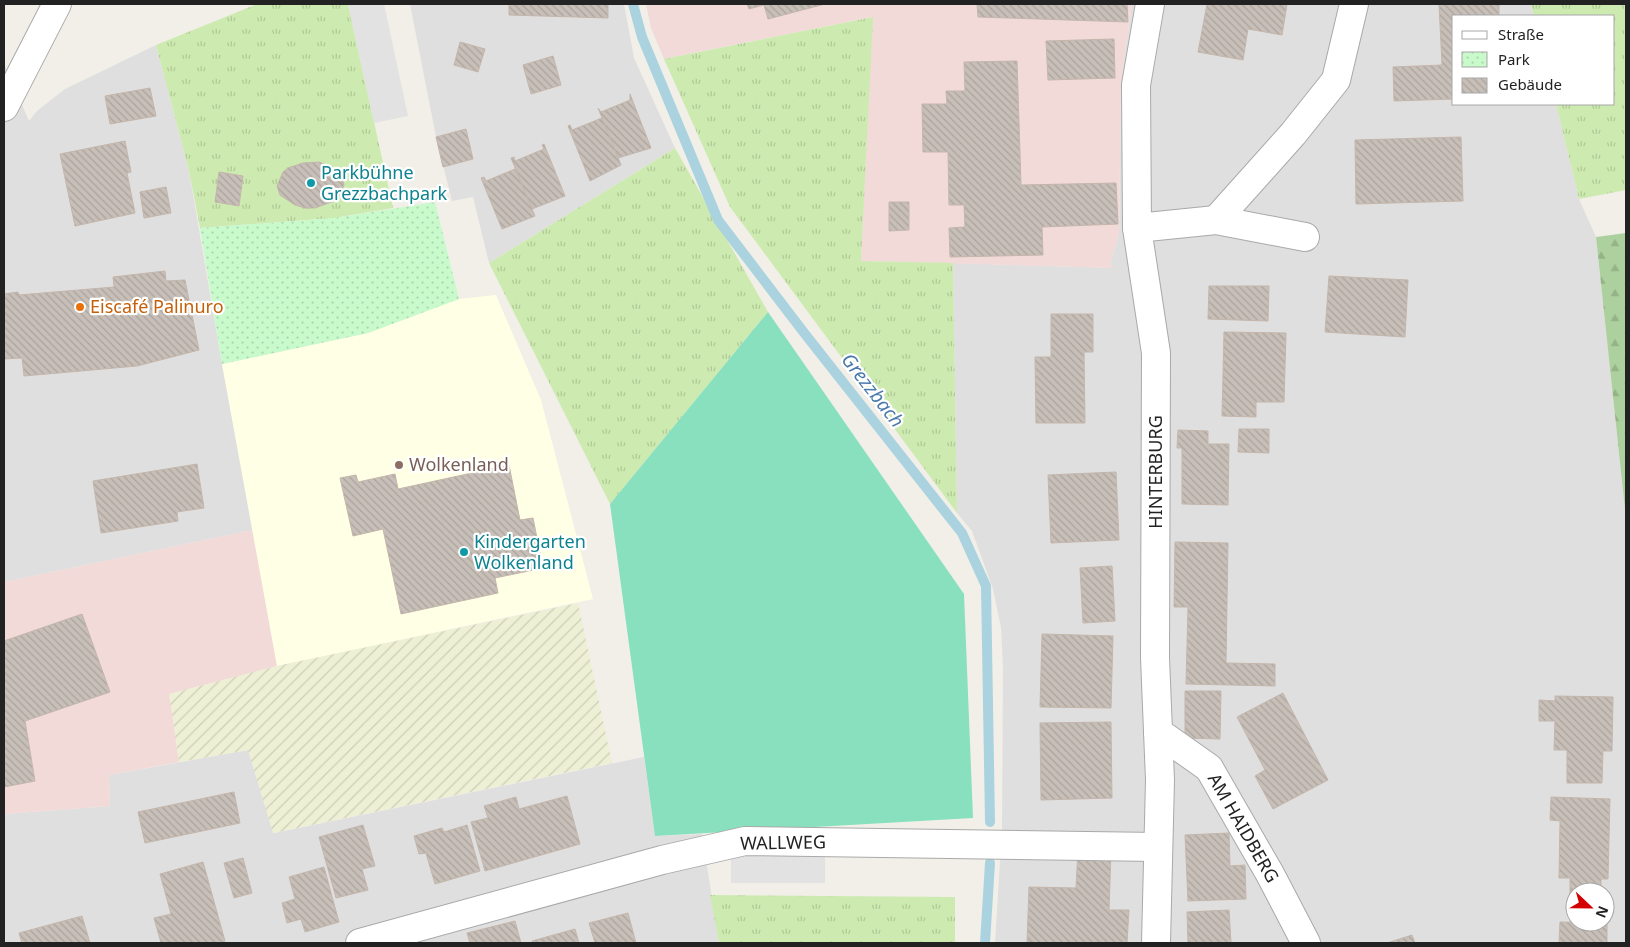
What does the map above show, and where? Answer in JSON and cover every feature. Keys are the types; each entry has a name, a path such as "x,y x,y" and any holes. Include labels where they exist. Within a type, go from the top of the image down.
{"street":[{"path":"5,102 57,4"},
{"name":"HINTERBURG","path":"1150,4 1136,85 1137,228 1156,353 1155,658 1160,780 1156,943"},
{"path":"1216,220 1293,134 1336,80 1354,4"},
{"path":"1137,228 1216,220 1305,237"},
{"name":"AM HAIDBERG","path":"1158,732 1208,768 1270,874 1306,943"},
{"name":"WALLWEG","path":"360,943 662,860 745,841 1158,847"}],"shaded area":[{"path":"348,4 384,4 408,116 374,123"},
{"path":"410,4 624,4 634,58 675,148 489,263 473,197 452,201 436,137"},
{"path":"646,4 1132,4 1121,82 1119,234 1110,263 1113,268 861,261 872,17 664,59 651,28"},
{"path":"1132,4 1531,4 1534,15 1452,15 1452,105 1556,105 1579,199 1596,237 1626,519 1626,943 995,943 1002,829 1003,667 1001,628 993,589 972,531 957,513 953,263 1113,268 1110,263 1119,234 1121,81"},
{"path":"156,45 189,171 253,530 4,582 4,64 29,121 37,111 65,89"},
{"name":"Wolkenland","path":"496,295 541,400 593,599 277,666 222,364 368,333 459,299"},
{"path":"253,530 277,666 170,694 179,762 109,775 110,806 4,814 4,582"},
{"path":"578,603 612,763 273,833 248,750 179,762 169,694 277,666"},
{"path":"248,750 274,833 644,757 655,836 702,834 719,943 4,943 4,814 110,806 109,775"},
{"path":"825,854 825,883 731,883 731,855"}],"green space":[{"path":"257,4 348,4 393,208 334,218 200,228 189,171 156,45"},
{"path":"1531,4 1626,4 1626,190 1579,199 1556,105 1615,105 1615,15 1534,15"},
{"path":"873,17 861,261 953,263 957,513 730,207 664,59"},
{"path":"675,148 768,312 610,504 489,263"},
{"path":"435,202 459,299 368,333 222,364 200,228 334,218"},
{"path":"1626,233 1626,519 1596,237"},
{"path":"768,312 964,594 973,818 655,836 610,504"},
{"path":"710,895 955,897 955,943 719,943"}],"building":[{"path":"509,4 608,4 608,18 509,15"},
{"path":"747,4 825,4 768,19 764,5 749,9"},
{"path":"977,4 1127,4 1128,22 978,17"},
{"path":"1207,4 1287,4 1282,35 1248,29 1243,60 1198,52"},
{"path":"1439,4 1499,4 1499,15 1452,15 1452,99 1394,101 1393,67 1442,65"},
{"path":"1114,39 1115,78 1048,80 1046,41"},
{"path":"460,42 485,49 478,72 454,65"},
{"path":"553,56 561,85 531,94 523,65"},
{"path":"1017,61 1021,185 1116,183 1118,224 1042,227 1043,255 950,257 949,228 965,227 964,205 949,205 948,152 923,152 922,104 947,104 946,91 965,91 964,62"},
{"path":"150,88 156,116 110,124 105,96"},
{"path":"630,94 651,148 618,158 598,108 601,112 630,100"},
{"path":"602,118 621,165 590,181 568,126 570,125 572,130"},
{"path":"466,129 473,159 443,167 436,137"},
{"path":"1461,137 1463,201 1356,204 1355,140"},
{"path":"125,141 131,172 127,173 135,213 75,226 60,154"},
{"path":"544,144 565,196 532,209 511,158 514,157 515,161 544,149 542,145"},
{"name":"Parkbühne Grezzbachpark","path":"319,162 329,166 342,177 344,185 337,200 315,208 305,208 295,205 280,195 277,186 283,172 288,168 303,163"},
{"path":"515,169 535,216 502,229 481,178 484,177 486,181"},
{"path":"219,172 243,176 239,206 215,202"},
{"path":"166,187 171,213 144,218 140,192"},
{"path":"889,202 909,202 909,230 889,231"},
{"path":"165,271 166,281 185,280 199,350 137,366 24,376 22,358 4,359 4,294 18,292 19,295 114,287 113,277"},
{"path":"1329,276 1408,280 1405,337 1325,332"},
{"path":"1209,286 1269,286 1268,321 1208,319"},
{"path":"1051,314 1093,314 1093,352 1084,352 1085,423 1036,423 1035,357 1051,357"},
{"path":"1224,332 1286,333 1284,402 1256,402 1256,417 1222,416"},
{"path":"1239,429 1269,429 1269,453 1238,452"},
{"path":"1178,430 1208,431 1208,444 1229,444 1228,505 1182,504 1182,448 1177,448"},
{"path":"197,464 204,508 177,512 178,521 101,533 93,481"},
{"name":"Kindergarten Wolkenland","path":"509,465 520,520 533,518 543,568 495,578 498,593 401,614 383,529 353,536 340,478 356,475 358,482 395,474 398,489"},
{"path":"1116,472 1119,540 1051,543 1048,475"},
{"path":"1175,542 1228,543 1226,663 1275,664 1275,686 1186,684 1188,607 1174,607"},
{"path":"1112,566 1115,621 1083,623 1080,568"},
{"path":"82,614 110,692 25,721 35,781 4,787 4,641"},
{"path":"1042,634 1113,636 1111,708 1040,707"},
{"path":"1185,691 1221,691 1220,739 1185,738"},
{"path":"1283,693 1328,780 1273,809 1255,776 1265,770 1237,717"},
{"path":"1555,696 1613,697 1612,751 1603,751 1602,783 1567,783 1567,750 1554,750 1555,721 1539,721 1539,700 1555,701"},
{"path":"1111,722 1112,798 1041,800 1040,723"},
{"path":"234,792 240,823 145,843 138,812"},
{"path":"567,796 580,844 485,871 471,822 488,818 484,806 516,797 519,809"},
{"path":"1551,797 1610,799 1608,879 1601,879 1601,882 1570,882 1570,878 1559,878 1560,821 1550,820"},
{"path":"363,825 375,866 362,869 368,890 336,898 319,837"},
{"path":"467,825 480,871 435,884 426,853 419,854 414,836 442,828 444,832"},
{"path":"1229,833 1230,866 1245,865 1246,899 1188,901 1185,835"},
{"path":"1078,850 1111,851 1109,910 1129,910 1127,943 1027,943 1029,887 1076,888"},
{"path":"243,858 252,893 234,898 224,863"},
{"path":"203,862 225,941 218,943 161,943 154,918 171,914 160,874"},
{"path":"324,867 339,922 305,932 301,919 287,923 282,903 295,899 289,877"},
{"path":"1229,910 1231,943 1188,943 1187,912"},
{"path":"628,913 636,943 595,943 589,923"},
{"path":"82,916 90,943 22,943 19,933"},
{"path":"515,921 521,943 470,943 467,933"},
{"path":"1560,922 1565,922 1565,932 1607,932 1607,943 1559,943"},
{"path":"575,929 579,943 533,943 532,941"},
{"path":"1412,935 1415,943 1387,943"}],"waterway":[{"name":"Grezzbach","path":"633,4 642,37 718,220 962,533 986,586 990,822"},
{"name":"Grezzbach","path":"985,943 990,863"}],"place":[{"name":"Parkbühne Grezzbachpark","path":"311,183"},
{"name":"Eiscafé Palinuro","path":"80,307"},
{"name":"Wolkenland","path":"399,465"},
{"name":"Kindergarten Wolkenland","path":"464,552"}]}
